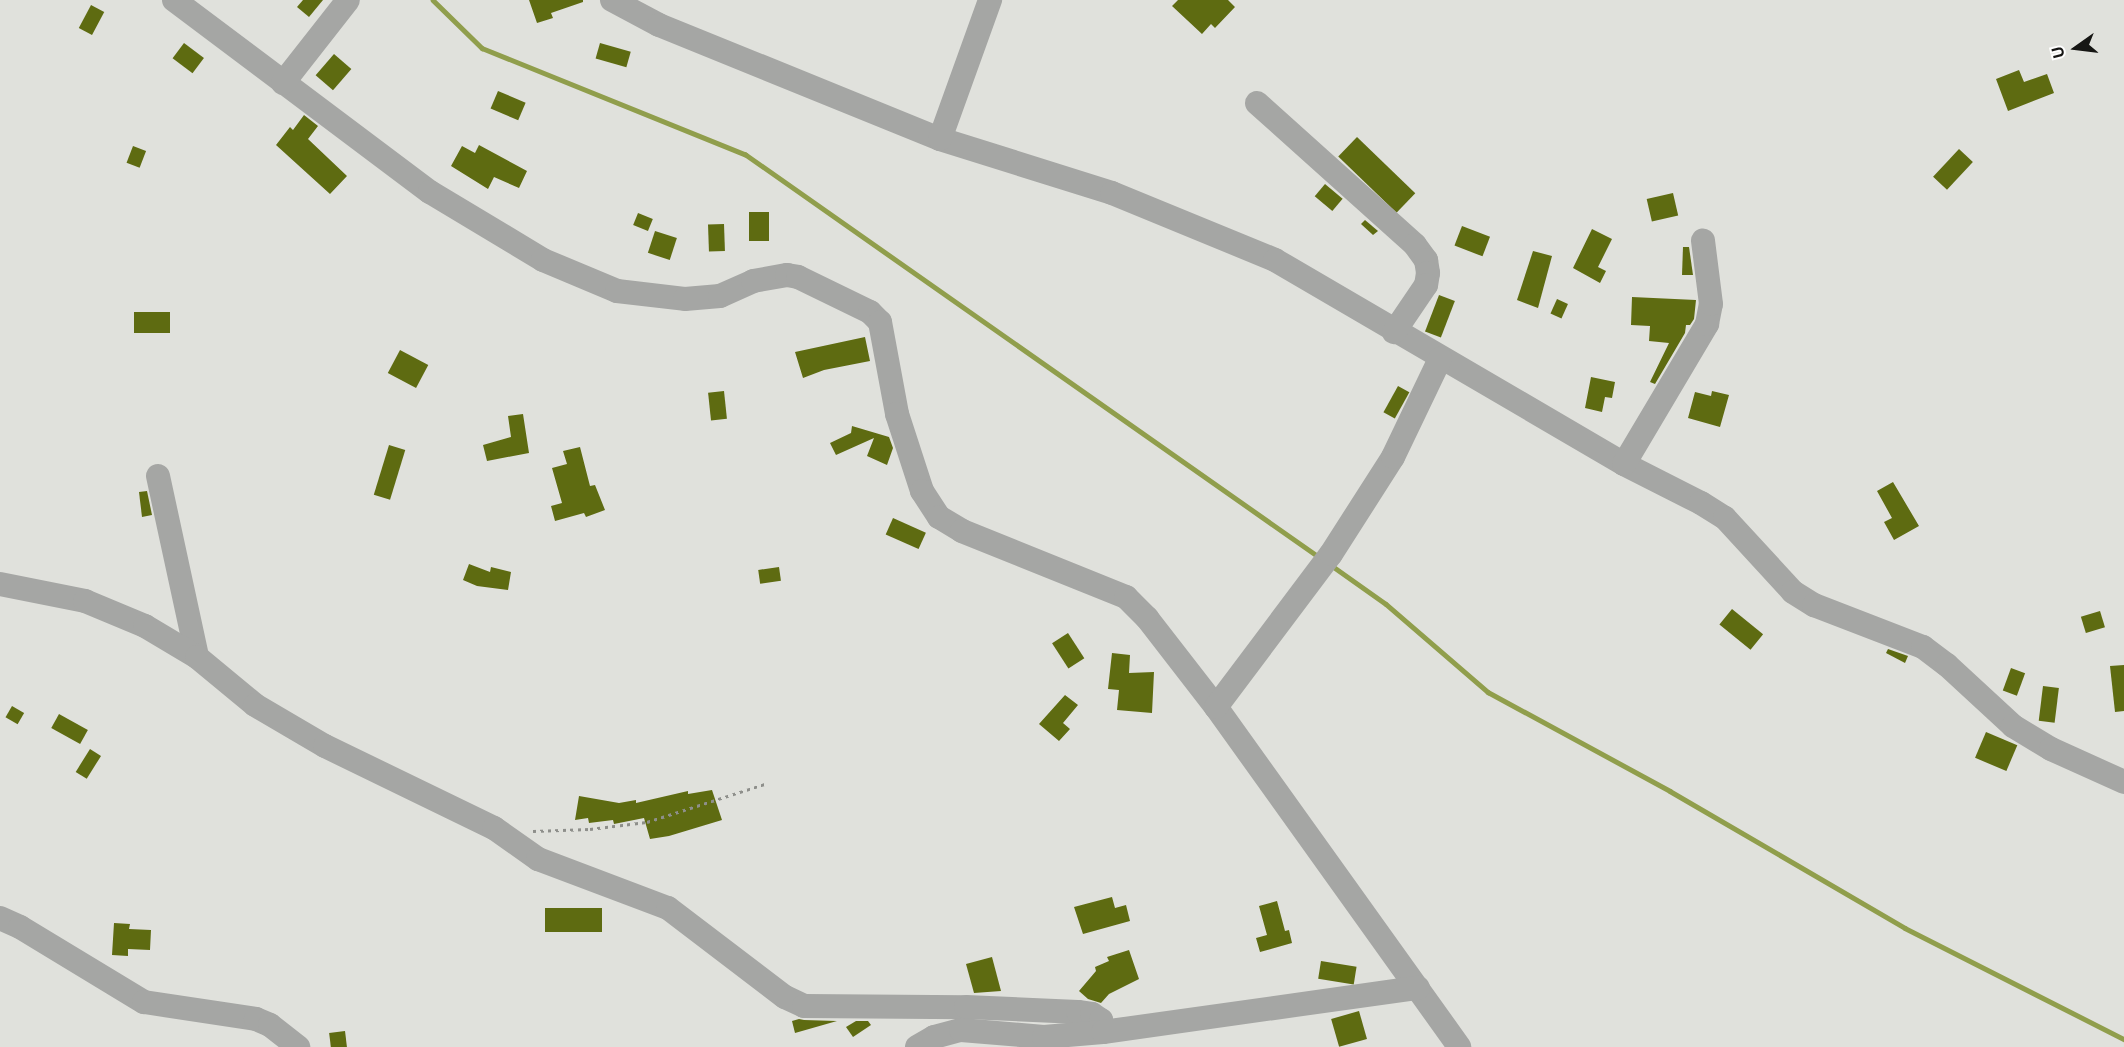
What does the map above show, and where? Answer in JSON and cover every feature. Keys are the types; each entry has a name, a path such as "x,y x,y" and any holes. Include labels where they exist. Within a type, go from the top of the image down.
{"street":[{"path":"174,0 430,192 543,260 617,291 685,299 720,296 753,281 787,275 808,281 870,312 880,322 897,414 922,491 939,517 962,531 1126,597 1147,618 1216,707 1459,1047"},
{"path":"283,83 348,0"},
{"path":"612,0 658,25 940,139 1112,193 1275,260 1440,359 1623,464 1701,503 1725,518 1793,592 1814,605 1923,647 1947,665 2013,726 2051,749 2124,782"},
{"path":"940,139 990,0"},
{"path":"1257,103 1415,245 1426,260 1428,273 1426,285 1394,332"},
{"path":"1623,464 1707,324 1711,304 1703,241"},
{"path":"1216,707 1331,554 1393,457 1440,359"},
{"path":"158,476 197,657"},
{"path":"0,584 85,601 114,611 197,657 255,705 325,746 494,828 538,859 668,908 738,959 784,997 804,1006 966,1007 1078,1012 1092,1014 1101,1020 1103,1032"},
{"path":"0,918 20,927 144,1002 256,1019 270,1025 298,1047"},
{"path":"917,1047 934,1037 961,1030 1044,1037 1103,1032 1418,988"}],"path":[{"path":"533,831 590,829 646,822 765,784"}],"building":[{"path":"303,0 323,0 309,17 297,7"},
{"path":"529,0 583,0 583,2 551,13 553,18 537,23"},
{"path":"1178,0 1228,0 1235,7 1215,28 1211,24 1202,34 1172,6"},
{"path":"91,5 104,12 92,35 79,28"},
{"path":"184,43 204,58 193,73 173,58"},
{"path":"600,43 631,52 626,67 596,58"},
{"path":"334,54 351,69 333,90 316,75"},
{"path":"2019,70 2024,82 2047,74 2054,93 2008,111 1996,79"},
{"path":"498,91 526,103 518,120 491,108"},
{"path":"304,115 318,126 308,139 347,176 330,194 276,145 290,127 293,130"},
{"path":"1357,137 1415,193 1397,213 1338,156"},
{"path":"479,145 527,171 519,188 494,177 488,189 451,166 462,146 475,153"},
{"path":"133,146 146,151 140,168 127,163"},
{"path":"1959,149 1973,162 1947,190 1933,177"},
{"path":"1325,184 1343,199 1332,211 1315,196"},
{"path":"1673,193 1678,215 1652,221 1647,199"},
{"path":"749,212 769,212 769,241 749,241"},
{"path":"638,213 653,219 648,231 633,225"},
{"path":"1365,220 1378,231 1373,235 1361,224"},
{"path":"724,224 725,251 709,252 708,225"},
{"path":"1462,226 1490,237 1482,256 1454,246"},
{"path":"1592,229 1612,239 1598,267 1606,271 1600,283 1573,268"},
{"path":"655,231 677,238 670,260 648,253"},
{"path":"1683,247 1689,247 1693,275 1682,275"},
{"path":"1533,251 1552,256 1538,308 1517,300"},
{"path":"1439,295 1455,301 1441,338 1425,331"},
{"path":"1632,297 1696,300 1694,319 1690,325 1686,325 1685,333 1655,384 1650,382 1669,343 1649,341 1650,326 1631,325"},
{"path":"1557,299 1568,304 1561,318 1550,314"},
{"path":"134,312 170,312 170,333 134,333"},
{"path":"865,337 870,361 824,370 803,378 795,352"},
{"path":"400,350 428,365 416,388 388,373"},
{"path":"1591,377 1615,382 1612,398 1605,397 1602,412 1585,408"},
{"path":"1398,386 1409,392 1395,419 1383,412"},
{"path":"724,391 727,419 711,421 708,393"},
{"path":"1712,391 1729,395 1720,427 1688,418 1695,392 1711,396"},
{"path":"523,414 529,453 487,461 483,445 511,437 508,416"},
{"path":"852,426 889,437 893,448 887,465 867,456 874,438 836,455 830,443 851,433"},
{"path":"389,445 405,450 390,500 374,495"},
{"path":"580,447 590,486 595,485 605,510 586,517 584,513 555,521 551,506 562,503 552,468 567,464 563,451"},
{"path":"1893,482 1919,526 1894,540 1884,522 1892,518 1877,491"},
{"path":"147,491 152,515 142,517 139,492"},
{"path":"893,518 926,533 919,549 886,534"},
{"path":"469,564 490,572 491,567 511,572 508,590 477,586 463,580"},
{"path":"779,567 781,581 760,584 758,570"},
{"path":"1732,609 1763,634 1750,650 1719,625"},
{"path":"2100,611 2105,627 2086,633 2081,617"},
{"path":"1068,633 1084,658 1068,669 1052,643"},
{"path":"1888,649 1908,656 1905,663 1886,653"},
{"path":"1112,653 1130,655 1129,673 1154,672 1152,713 1117,710 1119,690 1108,689"},
{"path":"2124,665 2124,711 2115,712 2110,666"},
{"path":"2011,668 2025,673 2017,696 2003,691"},
{"path":"2043,686 2059,688 2055,723 2039,721"},
{"path":"1065,695 1078,705 1063,723 1070,729 1059,741 1039,724"},
{"path":"12,706 24,713 18,724 6,717"},
{"path":"59,714 88,730 80,744 51,728"},
{"path":"1986,732 2017,745 2006,771 1975,758"},
{"path":"90,749 101,756 87,779 76,772"},
{"path":"712,790 722,820 669,836 650,839 644,818 614,824 613,820 589,823 588,818 575,820 579,796 619,803 636,800 636,803 688,791 688,794"},
{"path":"1112,897 1115,908 1126,905 1130,921 1083,934 1074,907"},
{"path":"1277,901 1285,931 1289,930 1292,943 1260,952 1256,938 1267,935 1259,906"},
{"path":"545,908 602,908 602,932 545,932"},
{"path":"114,923 130,924 129,929 151,930 150,950 128,949 128,956 112,955"},
{"path":"1129,950 1139,979 1109,994 1101,1003 1088,999 1079,991 1096,971 1095,967 1109,961 1107,957"},
{"path":"992,957 1001,991 974,993 966,964"},
{"path":"1321,961 1357,967 1354,984 1318,979"},
{"path":"1359,1011 1367,1039 1339,1047 1331,1019"},
{"path":"799,1019 837,1021 795,1033 792,1021"},
{"path":"856,1021 868,1021 871,1025 853,1037 846,1027"},
{"path":"345,1031 347,1047 331,1047 329,1033"}],"waterway":[{"path":"433,0 482,48 745,154 1319,557"},
{"path":"1331,565 1386,604 1488,692 1670,791 1905,928 2124,1039"}]}
